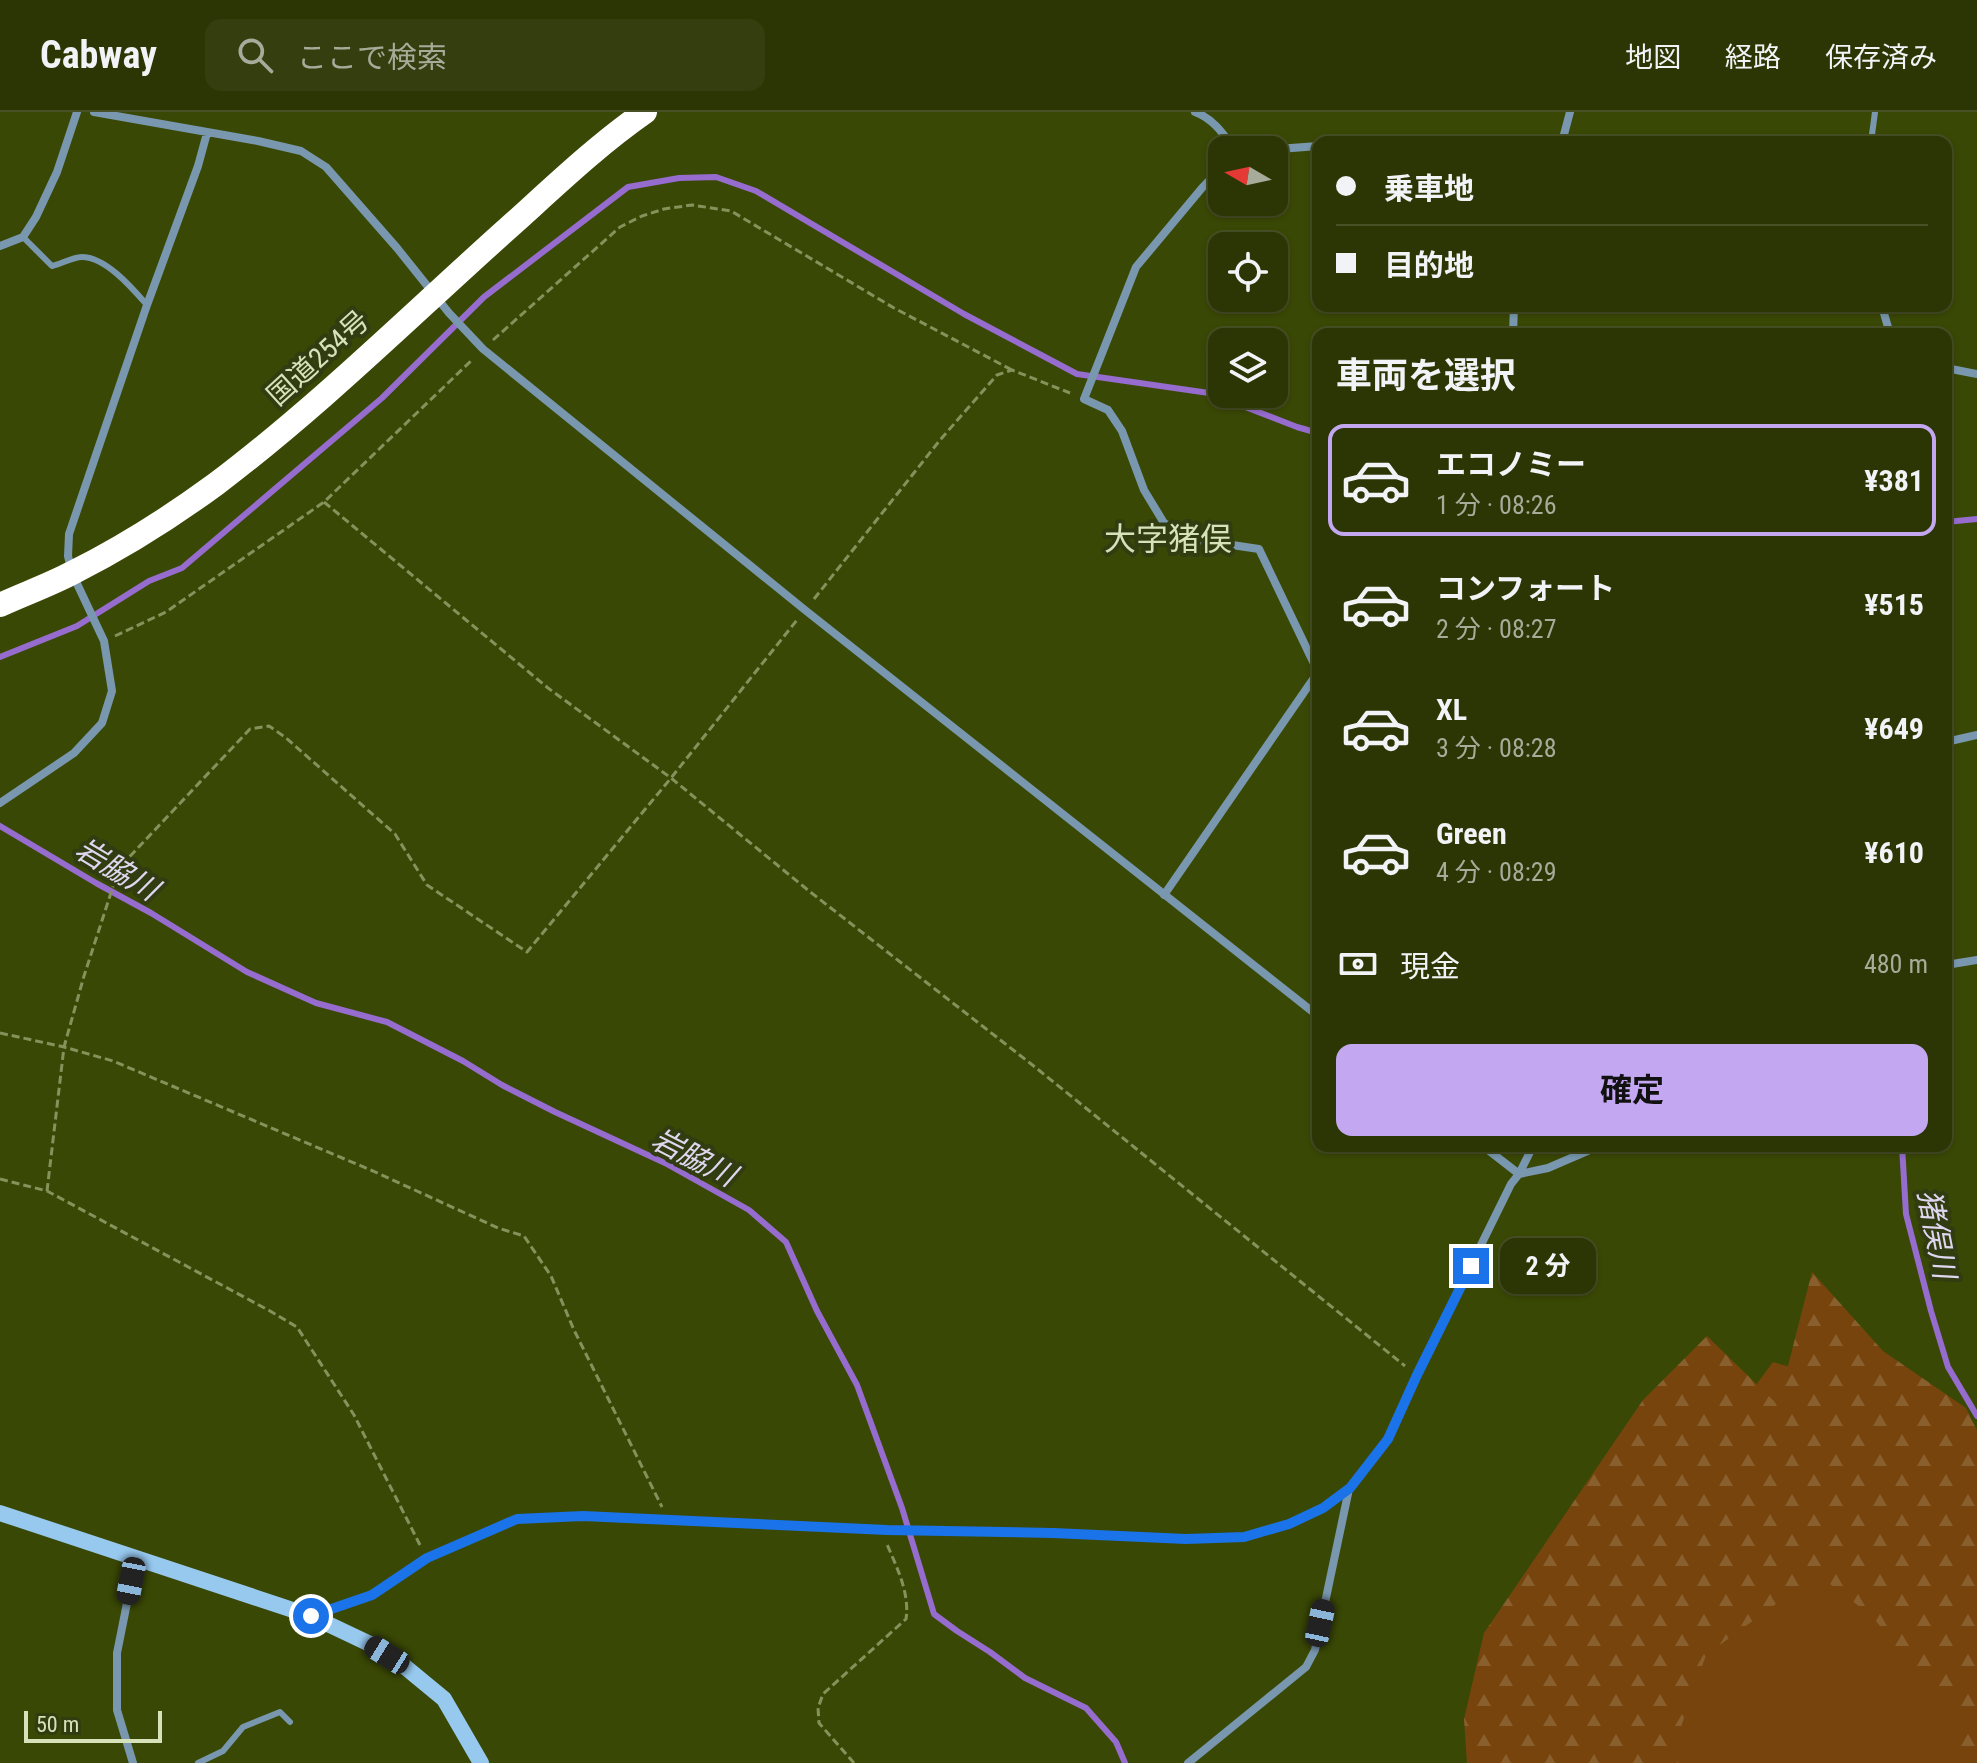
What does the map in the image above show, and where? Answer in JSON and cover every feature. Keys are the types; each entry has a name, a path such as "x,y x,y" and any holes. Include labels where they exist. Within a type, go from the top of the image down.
{"highway":[{"name":"国道254号","path":"0,605 72,573 144,532 214,485 277,435 578,166 645,112"}],"street":[{"path":"0,246 23,237 36,217 57,172 77,112"},
{"path":"94,112 301,151 326,167 483,349 805,610 1312,1011"},
{"path":"1195,112 1204,115 1225,136"},
{"path":"1564,136 1570,112"},
{"path":"0,803 74,753 102,723 112,691 104,641 72,573 68,556 69,534 207,133"},
{"path":"1288,148 1312,146"},
{"path":"1208,182 1136,267 1084,399 1108,410 1122,431 1144,490 1164,523 1198,540 1259,549 1312,659"},
{"path":"1952,369 1977,374"},
{"path":"1164,895 1312,681"},
{"path":"1952,741 1977,735"},
{"path":"1952,964 1977,960"},
{"path":"1491,1152 1519,1174 1548,1168 1585,1152"},
{"path":"311,1616 372,1595 427,1558 517,1519 583,1516 881,1530 1186,1539 1244,1537 1289,1524 1323,1508 1350,1488 1388,1439 1511,1184 1530,1152"},
{"path":"1188,1763 1306,1667 1315,1650 1350,1488"},
{"path":"0,1513 311,1616 370,1644 422,1679 444,1699 481,1763"},
{"path":"133,1763 117,1710 117,1653 136,1558"}],"lane":[{"path":"1872,136 1875,112"},
{"path":"23,237 52,266 82,257 102,263 124,278 147,305"},
{"path":"198,1763 223,1751 243,1727 280,1712 290,1722"}],"path":[{"path":"104,641 166,612 324,502 483,349 620,227 664,209 692,205 731,211 894,308 1012,370 1084,399"},
{"path":"47,1191 64,1047 119,868 250,729 269,726 285,737 395,834 427,885 527,952 671,778 940,440 997,375 1012,370"},
{"path":"324,502 548,688 671,778 1417,1375"},
{"path":"0,1033 113,1061 373,1171 498,1228 524,1236 551,1276 574,1330 668,1520"},
{"path":"0,1179 47,1191 297,1327 354,1415 427,1558"},
{"path":"854,1763 819,1723 818,1708 823,1694 906,1619 906,1595 881,1530"}],"green space":[{"path":"1812,1272 1883,1351 1966,1408 1977,1430 1977,1763 1965,1763 1951,1719 1873,1617 1817,1574 1706,1655 1675,1744 1678,1763 1467,1763 1464,1719 1484,1633 1643,1400 1707,1336 1778,1405"},
{"path":"1773,1362 1850,1384 1977,1763 1668,1763 1724,1428"}],"waterway":[{"path":"0,657 77,626 149,581 182,568 382,398 484,297 628,187 679,178 716,177 756,191 964,314 1077,374 1209,393 1312,431"},
{"path":"1952,521 1977,519"},
{"name":"岩脇川","path":"0,826 247,972 316,1003 387,1022 555,1112 665,1163 749,1210 786,1242 817,1311 857,1385 902,1508 934,1614 1025,1678 1086,1708 1116,1742 1125,1763"},
{"name":"猪俣川","path":"1902,1152 1906,1214 1931,1311 1948,1367 1977,1416"}],"district":[{"name":"大字猪俣","path":"1168,539"}],"route":[{"path":"311,1616 372,1595 427,1558 517,1519 583,1516 887,1530 1186,1539 1244,1537 1289,1524 1323,1508 1350,1488 1388,1439 1471,1266"}]}
